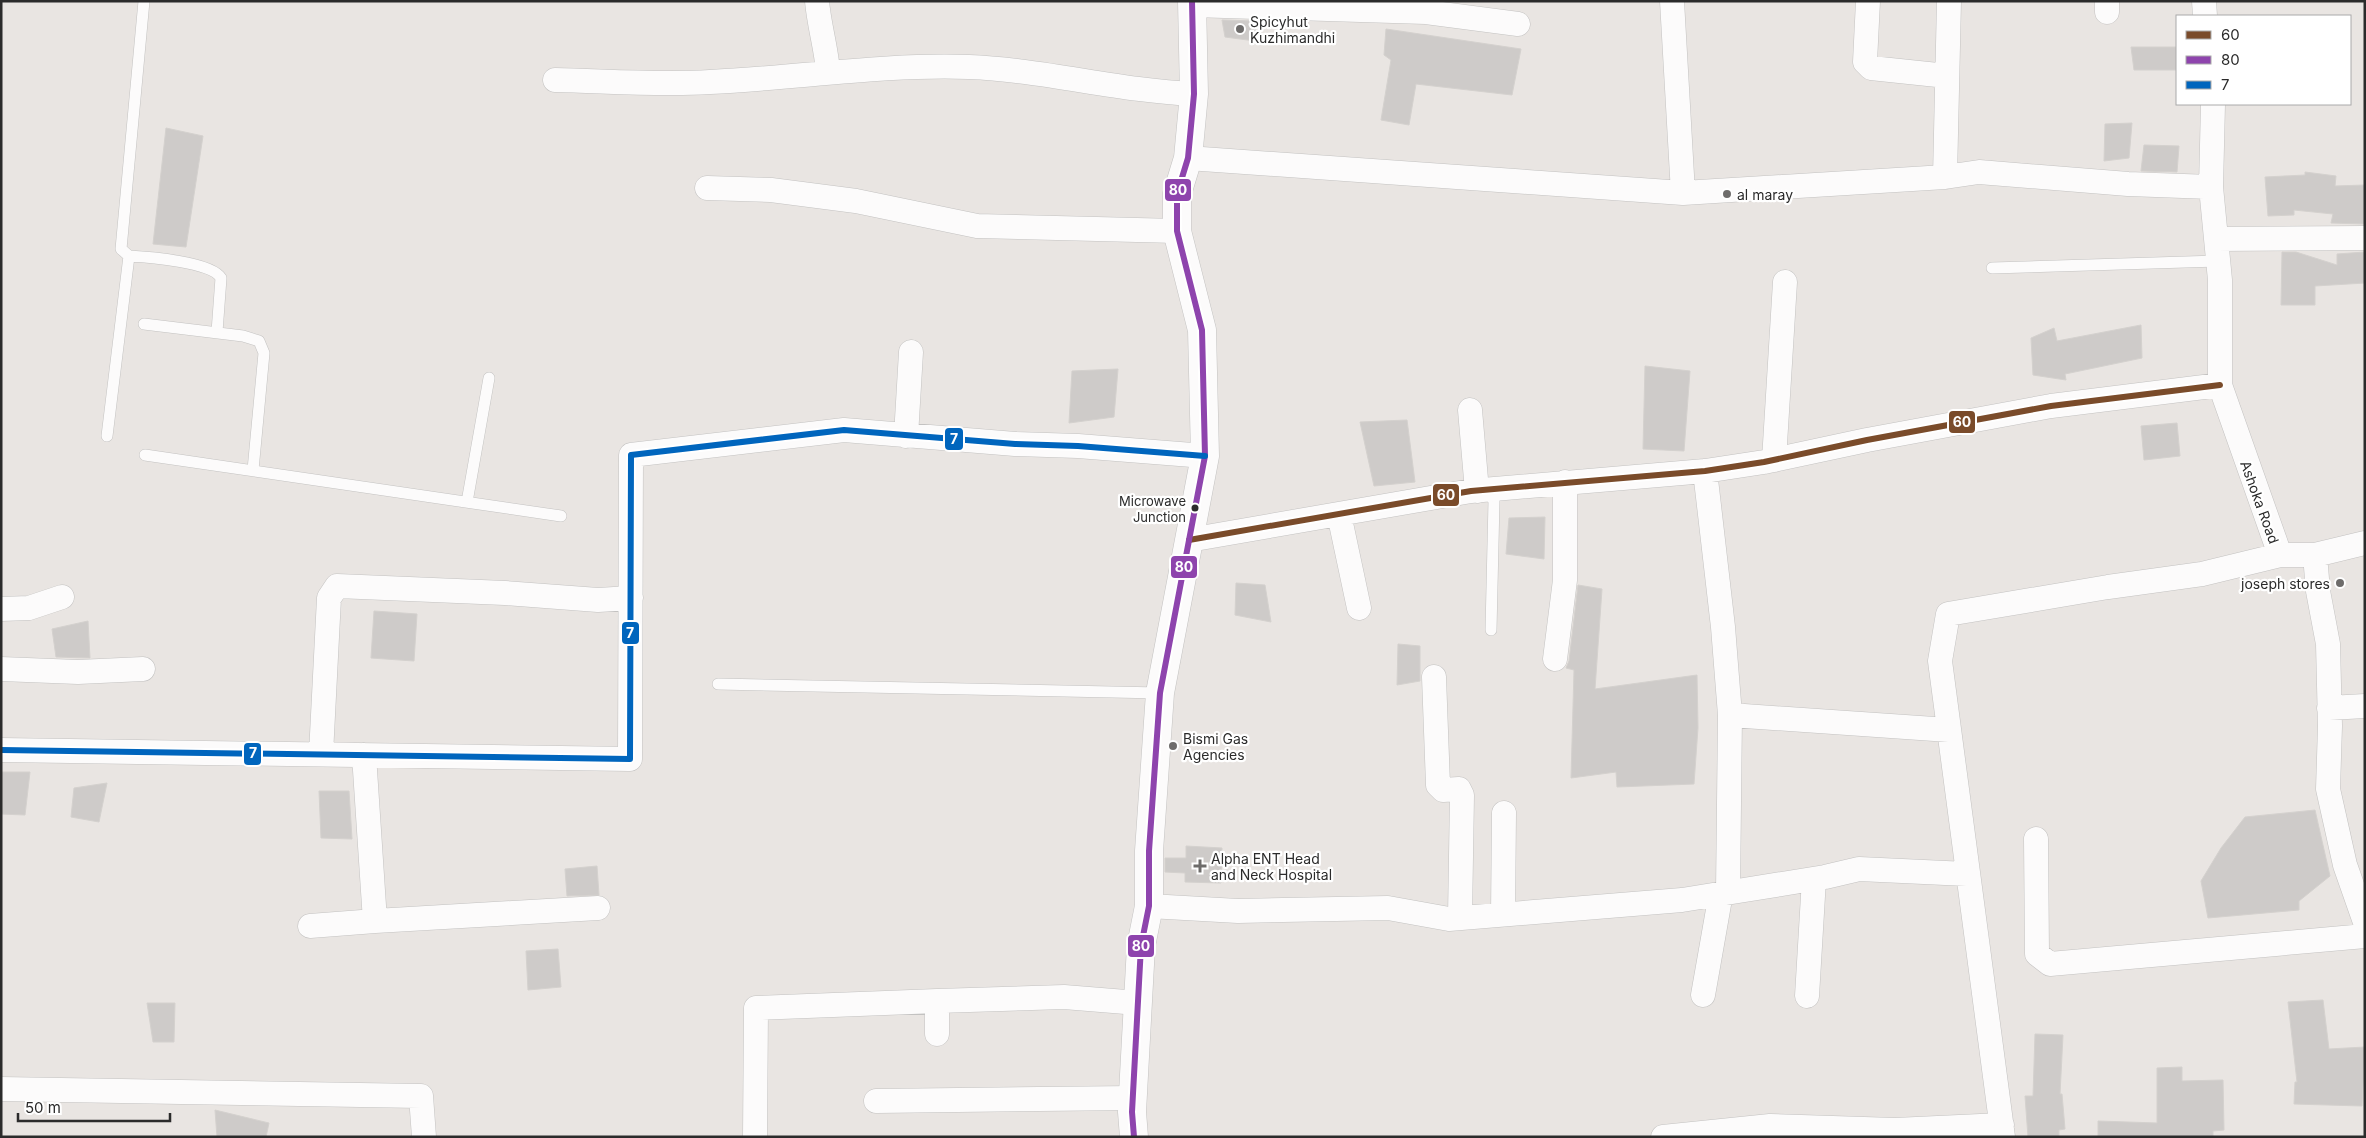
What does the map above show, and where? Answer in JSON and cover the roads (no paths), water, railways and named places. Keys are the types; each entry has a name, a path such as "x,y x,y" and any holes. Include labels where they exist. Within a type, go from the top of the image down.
{"street":[{"path":"816,1 818,19 826,45 828,71"},
{"path":"1672,1 1683,193"},
{"path":"1868,1 1865,62 1872,68 1947,76"},
{"path":"1945,178 1949,1"},
{"path":"2204,1 2205,15"},
{"path":"1134,1137 1133,1098 1141,946 1149,906 1149,851 1160,693 1205,456 1202,330 1177,231 1177,194 1188,158 1194,94 1193,3 1426,12 1518,24"},
{"path":"555,80 707,82 828,71 902,67 971,67 1097,82 1156,92 1194,94"},
{"name":"Ashoka Road","path":"2213,105 2210,187 2217,250 2220,385 2280,556 2315,555 2365,543"},
{"path":"1188,158 1683,193 1945,178 1979,172 2128,184 2210,187"},
{"path":"707,188 770,190 846,200 977,226 1177,231"},
{"path":"2217,250 2365,238"},
{"path":"1774,460 1784,282"},
{"path":"906,436 911,352"},
{"path":"1189,540 1482,490 1705,472 2051,406 2220,385"},
{"path":"1470,410 1482,490"},
{"path":"1,750 630,759 631,455 844,430 906,436 1205,456"},
{"path":"1703,995 1725,892 1730,715 1723,627 1705,472"},
{"path":"1555,659 1564,580 1565,482"},
{"path":"1340,514 1359,608"},
{"path":"2036,839 2037,954 2050,964 2364,923 2345,865 2328,789 2328,644 2318,591 2315,555"},
{"path":"1663,1137 1766,1131 2002,1131 1940,661 1948,614 2108,587 2202,574 2280,556"},
{"path":"321,754 329,598 337,586 505,593 598,600 631,598"},
{"path":"1,609 29,608 62,598"},
{"path":"1,669 78,672 143,669"},
{"path":"1434,677 1438,785 1442,790 1459,789 1462,794 1460,918"},
{"path":"2329,708 2365,706"},
{"path":"1730,715 1949,730"},
{"path":"364,754 375,920"},
{"path":"1503,914 1504,813"},
{"path":"1149,906 1238,911 1388,908 1449,919 1682,900 1859,869 1967,874"},
{"path":"1807,996 1814,878"},
{"path":"310,926 375,920 598,908"},
{"path":"755,1137 756,1008 1064,997 1138,1003"},
{"path":"937,1002 937,1034"},
{"path":"1,1089 421,1096 424,1137"},
{"path":"876,1100 1133,1098"}],"lane":[{"path":"144,1 121,249 129,256 205,267 218,273 221,278 217,332"},
{"path":"1992,268 2217,250"},
{"path":"107,436 129,256"},
{"path":"144,324 217,332 242,336 259,342 264,353 253,470"},
{"path":"467,502 489,378"},
{"path":"145,454 561,516"},
{"path":"1482,490 1494,501 1491,630"},
{"path":"718,684 1160,693"}],"place":[{"name":"Spicyhut Kuzhimandhi","path":"1240,29"},
{"name":"al maray","path":"1727,194"},
{"name":"Microwave Junction","path":"1195,508"},
{"name":"joseph stores","path":"2340,583"},
{"name":"Bismi Gas Agencies","path":"1173,746"},
{"name":"Alpha ENT Head and Neck Hospital","path":"1200,866"}]}
